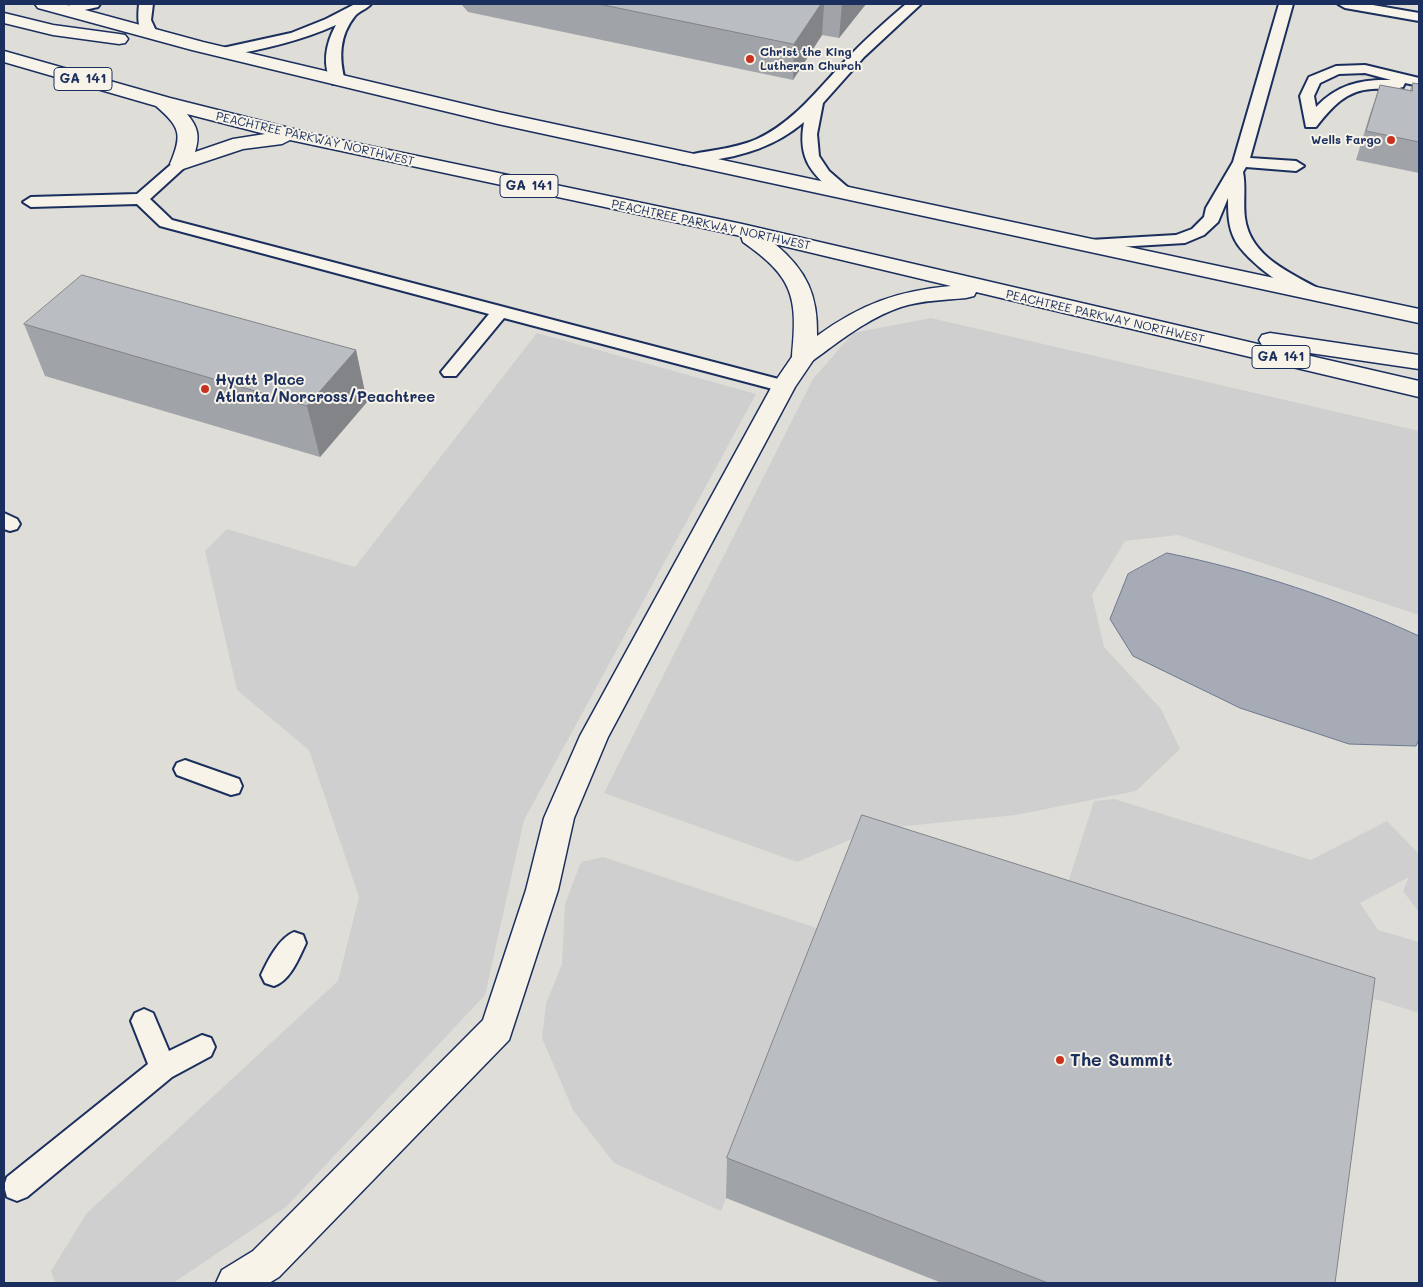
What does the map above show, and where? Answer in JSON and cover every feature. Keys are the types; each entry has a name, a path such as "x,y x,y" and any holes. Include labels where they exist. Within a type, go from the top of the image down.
{"main road":[{"path":"44,4 198,46 338,81 685,160 1419,316"},
{"path":"4,18 53,30 100,37 198,46"},
{"name":"PEACHTREE PARKWAY NORTHWEST","path":"4,56 163,102 316,140 742,230 1006,294 1419,390"},
{"path":"163,102 183,119 188,129 190,139 180,164"},
{"path":"180,164 240,143 293,137 316,140"},
{"path":"742,230 778,258 791,272 801,289 808,322 804,356"},
{"path":"235,1283 266,1264 497,1029 542,890 559,818 594,736 784,386 804,356 873,311 908,298 966,291 1006,294"},
{"path":"1142,325 1305,344 1419,362"}],"lane":[{"path":"66,10 93,4"},
{"path":"146,4 144,20 150,33"},
{"path":"224,52 281,41 320,28 364,4"},
{"path":"685,160 731,152 764,142 792,124 816,104 842,72 914,4"},
{"path":"1090,245 1179,240 1198,232 1212,218 1214,208 1238,167 1286,4"},
{"path":"1345,4 1419,17"},
{"path":"338,81 332,60 333,46 350,13"},
{"path":"1365,69 1419,83 1364,85 1346,89 1311,124 1307,96 1314,80 1336,70 1365,69"},
{"path":"816,104 809,128 810,155 817,169 827,180 846,194"},
{"path":"31,202 141,199 180,164"},
{"path":"1238,167 1296,166"},
{"path":"1238,167 1239,232 1248,249 1265,264 1315,294"},
{"path":"141,199 166,223 784,386"},
{"path":"450,372 500,311"},
{"path":"185,769 231,786"},
{"path":"274,975 294,943"},
{"path":"144,1021 163,1068"},
{"path":"17,1187 163,1068 202,1047"}],"shaded area":[{"path":"4,4 1419,4 1419,1283 4,1283"},
{"path":"931,318 1419,431 1419,615 1178,535 1125,541 1092,595 1104,647 1161,709 1180,749 1136,791 1016,815 876,829 797,862 604,793 813,379 853,333"},
{"path":"537,333 756,394 524,820 485,995 286,1207 173,1283 55,1283 51,1271 87,1213 338,981 359,897 309,750 237,690 205,551 227,529 355,567"},
{"path":"1167,553 1232,568 1296,587 1358,610 1419,636 1419,739 1416,746 1349,744 1240,708 1133,656 1110,619 1128,574"},
{"path":"1114,799 1311,860 1387,821 1419,854 1419,912 1403,891 1409,877 1360,903 1378,930 1419,942 1419,1013 1375,999 1346,1023 1054,927 1094,801"},
{"path":"603,857 829,932 721,1211 614,1163 573,1110 542,1038 546,1004 562,964 565,904 581,862"}],"building":[{"path":"599,4 821,4 794,44"},
{"path":"1413,83 1419,84 1419,142 1366,131 1380,85 1412,91"},
{"path":"82,275 356,350 307,406 24,324"},
{"name":"The Summit","path":"862,815 1375,978 1335,1283 1048,1283 727,1158"}],"place":[{"name":"Christ the King Lutheran Church","path":"750,59"},
{"name":"Wells Fargo","path":"1391,140"},
{"name":"Hyatt Place Atlanta/Norcross/Peachtree","path":"205,389"},
{"name":"The Summit","path":"1060,1060"}]}
